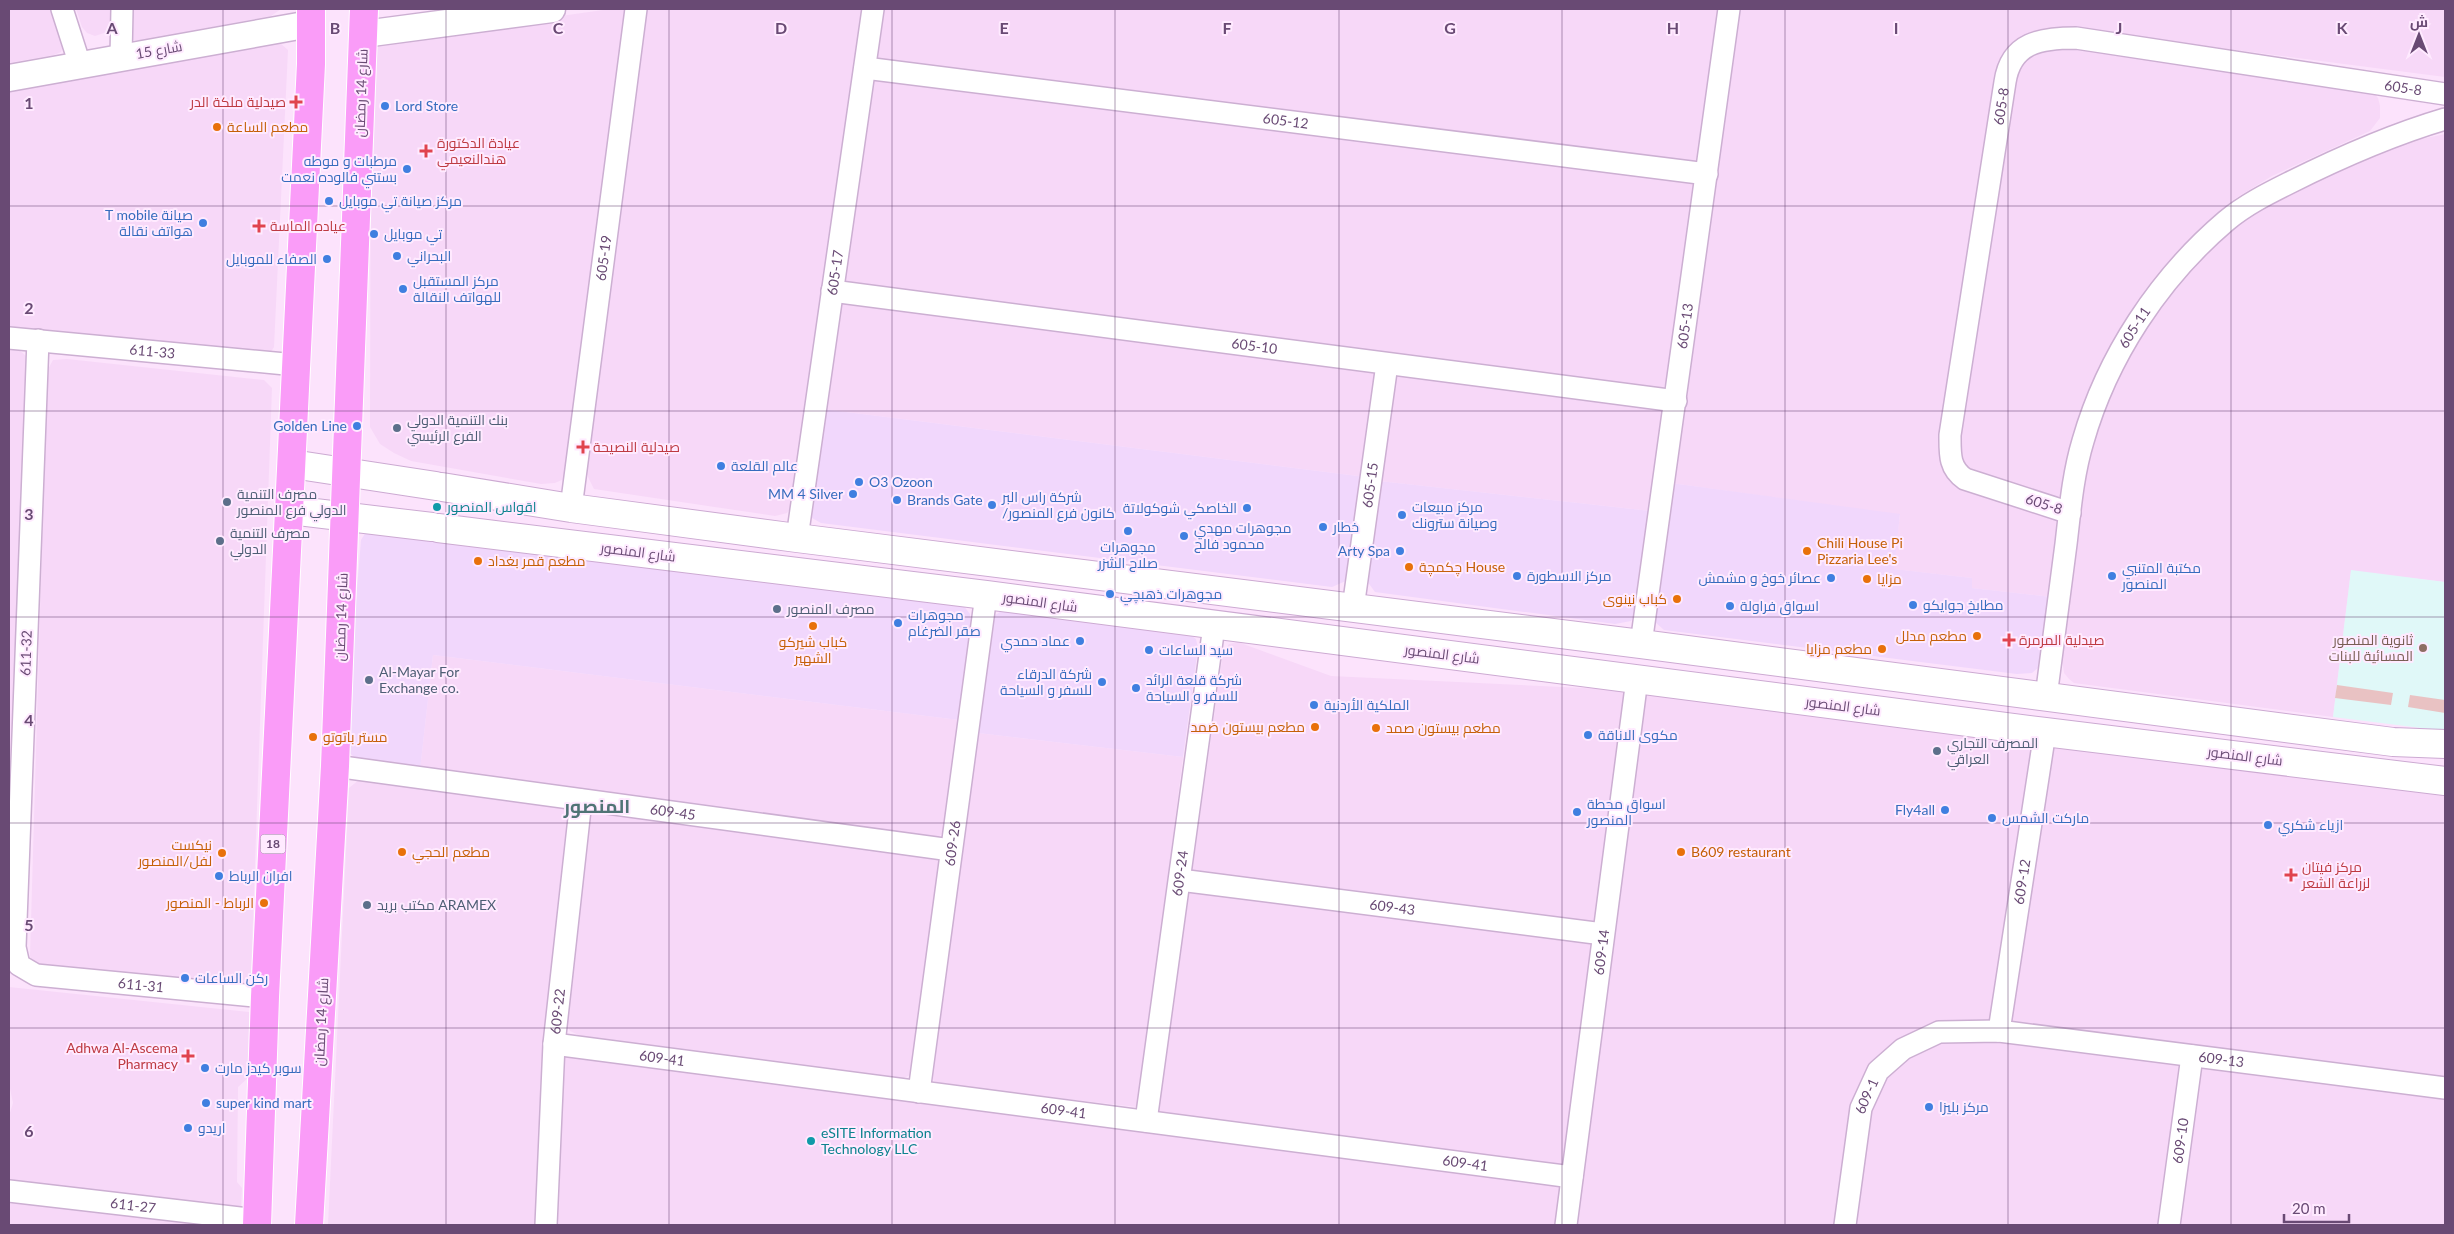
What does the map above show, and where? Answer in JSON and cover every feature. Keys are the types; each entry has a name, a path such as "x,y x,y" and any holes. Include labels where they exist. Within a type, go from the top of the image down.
{"main road":[{"name":"18","path":"257,1223 265,997 310,74 310,16"},
{"name":"شارع 14 رمضان","path":"309,1225 335,766 364,23"},
{"path":"292,464 346,470 571,508 797,538 1641,644 2393,742 2445,744"},
{"name":"شارع المنصور","path":"290,510 986,595 2045,732 2445,781"}],"street":[{"path":"62,9 80,65"},
{"path":"121,57 122,9"},
{"path":"364,23 492,9"},
{"path":"364,23 552,9"},
{"name":"605-19","path":"571,508 636,9"},
{"name":"605-17","path":"797,538 873,9"},
{"name":"605-13","path":"1641,644 1708,174 1729,9"},
{"name":"شارع 15","path":"9,78 121,57 310,16"},
{"name":"605-8","path":"2070,513 1965,479 1957,473 1952,464 1950,435 2005,82 2010,64 2017,53 2029,44 2049,38 2076,38 2445,94"},
{"name":"605-12","path":"864,68 1708,174"},
{"name":"605-11","path":"2046,697 2070,513 2082,442 2100,395 2124,346 2143,313 2171,277 2202,244 2227,220 2254,201 2310,172 2405,131 2445,119"},
{"name":"605-10","path":"832,291 1676,401"},
{"name":"611-33","path":"9,338 296,365"},
{"name":"611-32","path":"19,965 15,947 38,340"},
{"name":"605-15","path":"1353,608 1387,364"},
{"name":"609-26","path":"919,1092 950,850 986,595"},
{"name":"609-24","path":"1146,1121 1214,626"},
{"name":"609-14","path":"1566,1225 1637,679"},
{"name":"609-12","path":"1999,1031 2045,732"},
{"name":"609-45","path":"335,766 950,850"},
{"name":"609-22","path":"546,1225 554,1044 581,800"},
{"name":"609-43","path":"1180,880 1603,934"},
{"name":"611-31","path":"19,965 36,975 265,997"},
{"name":"609-13","path":"1999,1031 2445,1088"},
{"name":"609-1","path":"1845,1225 1861,1108 1878,1071 1903,1049 1939,1032 1999,1031"},
{"name":"609-41","path":"554,1044 1572,1177"},
{"name":"609-10","path":"2169,1225 2192,1056"},
{"name":"611-27","path":"9,1191 257,1223"}],"shaded area":[{"path":"9,9 51,9 63,46 61,52 9,63"},
{"path":"76,9 112,9 110,31 95,36 87,33 82,27"},
{"path":"128,9 281,9 271,16 143,40 132,40"},
{"path":"610,9 624,9 628,12 566,478 555,483 541,484 411,461 380,444 370,427 371,50 378,42"},
{"path":"648,9 867,9 794,504 787,513 775,516 594,489 588,477 585,463 643,23"},
{"path":"878,9 1722,9 1700,156 1694,162 880,60 871,56"},
{"path":"1739,9 2445,9 2445,77 2059,27 2040,32 2009,52 1994,79 1940,451 1943,468 1950,482 2055,518 2058,526 2052,597 1971,588 1972,578 1893,569 1900,515 1671,483"},
{"path":"280,43 288,50 274,347 271,352 9,329 9,88"},
{"path":"2052,44 2370,89 2378,98 2380,118 2370,131 2272,176 2236,198 2201,229 2137,306 2103,359 2089,391 2062,496 2052,497 1973,476 1961,463 1959,448 1961,414 2015,65"},
{"path":"876,80 1692,182 1695,189 1668,380 1663,388 1650,392 846,286 839,279 867,86"},
{"path":"2445,134 2445,582 2351,571 2333,717 2074,683 2064,673 2062,659 2085,481 2095,437 2108,400 2126,357 2149,319 2187,272 2242,220 2346,165 2412,141"},
{"path":"842,302 1375,373 1366,477 822,409 836,306"},
{"path":"9,348 18,349 26,356 9,960"},
{"path":"67,359 264,380 272,388 251,976 247,985 35,966 30,956 47,371 53,360"},
{"path":"1406,375 1657,406 1663,410 1651,511 1379,481 1394,381 1398,376"},
{"path":"822,409 1366,477 1348,580 1332,587 821,523 812,518 807,509"},
{"path":"1379,481 1651,511 1637,611 1631,621 1615,624 1375,592 1367,581"},
{"path":"1671,483 1900,514 1894,569 1972,578 1972,588 2052,597 2044,657 2039,667 2032,673 2017,674 1664,630 1655,622 1653,609"},
{"path":"376,530 963,605 970,614 971,623 959,720 433,655 420,770 367,763 353,756 344,748 361,540 366,532"},
{"path":"2351,570 2445,582 2445,731 2333,717"},
{"path":"1003,610 1189,634 1196,639 1198,648 1183,757 978,733 994,616"},
{"path":"1238,642 1331,676 1627,690 2445,796 2445,1225 328,1225 349,788 360,779 560,803 566,808 569,817 546,1045 1156,1129 1223,653 1229,644"},
{"path":"433,655 959,720 944,832 937,838 420,770"},
{"path":"2337,685 2393,693 2391,705 2335,698"},
{"path":"2410,695 2445,700 2445,713 2408,707"},
{"path":"978,733 1183,757 1140,1099 1137,1107 944,1085 934,1081 930,1073"},
{"path":"591,811 941,858 914,1065 910,1075 902,1079 583,1037 570,1031 565,1022"},
{"path":"9,987 249,1012 249,1077 238,1087 237,1182 242,1188 241,1208 9,1181 9,1116 13,1103 9,1084"},
{"path":"24,1201 234,1225 9,1225 9,1204"}],"place":[{"name":"صيدلية ملكة الدر","path":"296,102"},
{"name":"Lord Store","path":"385,106"},
{"name":"مطعم الساعة","path":"217,127"},
{"name":"عيادة الدكتورة هندالنعيمي","path":"426,151"},
{"name":"مرطبات و موطه بستني فالوده نعمت","path":"407,169"},
{"name":"مركز صيانة تي موبايل","path":"329,201"},
{"name":"T mobile صيانة هواتف نقالة","path":"203,223"},
{"name":"عياده الماسة","path":"259,226"},
{"name":"تي موبايل","path":"374,234"},
{"name":"البحراني","path":"397,256"},
{"name":"الصفاء للموبايل","path":"327,259"},
{"name":"مركز المستقبل للهواتف النقالة","path":"403,289"},
{"name":"Golden Line","path":"357,426"},
{"name":"بنك التنمية الدولي الفرع الرئيسي","path":"397,428"},
{"name":"صيدلية النصيحة","path":"583,447"},
{"name":"عالم القلعة","path":"721,466"},
{"name":"O3 Ozoon","path":"859,482"},
{"name":"MM 4 Silver","path":"853,494"},
{"name":"Brands Gate","path":"897,500"},
{"name":"مصرف التنمية الدولي فرع المنصور","path":"227,502"},
{"name":"شركة راس البر /كانون فرع المنصور","path":"992,505"},
{"name":"اقواس المنصور","path":"437,507"},
{"name":"الخاصكي شوكولاتة","path":"1247,508"},
{"name":"مركز مبيعات وصيانة سترونك","path":"1402,515"},
{"name":"خطار","path":"1323,527"},
{"name":"مجوهرات صلاح الشزر","path":"1128,531"},
{"name":"مجوهرات مهدي محمود فالح","path":"1184,536"},
{"name":"مصرف التنمية الدولي","path":"220,541"},
{"name":"Arty Spa","path":"1400,551"},
{"name":"Chili House Pi Pizzaria Lee's","path":"1807,551"},
{"name":"مطعم قمر بغداد","path":"478,561"},
{"name":"چكمچة House","path":"1409,567"},
{"name":"مركز الاسطورة","path":"1517,576"},
{"name":"مكتبة المتنبي المنصور","path":"2112,576"},
{"name":"عصائر خوخ و مشمش","path":"1831,578"},
{"name":"مزايا","path":"1867,579"},
{"name":"مجوهرات ذهبچي","path":"1110,594"},
{"name":"كباب نينوى","path":"1677,599"},
{"name":"مطابخ جوايكو","path":"1913,605"},
{"name":"اسواق فراولة","path":"1730,606"},
{"name":"مصرف المنصور","path":"777,609"},
{"name":"مجوهرات صقر الضرغام","path":"898,623"},
{"name":"كباب شيركو الشهير","path":"813,626"},
{"name":"مطعم مدلل","path":"1977,636"},
{"name":"صيدلية المرمرة","path":"2009,640"},
{"name":"عماد حمدي","path":"1080,641"},
{"name":"ثانوية المنصور المسائية للبنات","path":"2423,648"},
{"name":"مطعم مزايا","path":"1882,649"},
{"name":"سيد الساعات","path":"1149,650"},
{"name":"Al-Mayar For Exchange co.","path":"369,680"},
{"name":"شركة الدرقاء للسفر و السياحة","path":"1102,682"},
{"name":"شركة قلعة الرائد للسفر و السياحة","path":"1136,688"},
{"name":"الملكية الأردنية","path":"1314,705"},
{"name":"مطعم بيستون صَمد","path":"1315,727"},
{"name":"مطعم بيستون صمد","path":"1376,728"},
{"name":"مكوى الاناقة","path":"1588,735"},
{"name":"مستر باتوتو","path":"313,737"},
{"name":"المصرف التجاري العراقي","path":"1937,751"},
{"name":"Fly4all","path":"1945,810"},
{"name":"اسواق محطة المنصور","path":"1577,812"},
{"name":"ماركت الشمس","path":"1992,818"},
{"name":"ازياء شكري","path":"2268,825"},
{"name":"مطعم الحجي","path":"402,852"},
{"name":"B609 restaurant","path":"1681,852"},
{"name":"نيكست لفل/المنصور","path":"222,853"},
{"name":"مركز فيتان لزراعة الشعر","path":"2291,875"},
{"name":"افران الرباط","path":"219,876"},
{"name":"الرباط - المنصور","path":"264,903"},
{"name":"مكتب بريد ARAMEX","path":"367,905"},
{"name":"ركن الساعات","path":"185,978"},
{"name":"Adhwa Al-Ascema Pharmacy","path":"188,1056"},
{"name":"سوبر كيدز مارت","path":"205,1068"},
{"name":"super kind mart","path":"206,1103"},
{"name":"مركز بليزا","path":"1929,1107"},
{"name":"اريدو","path":"188,1128"},
{"name":"eSITE Information Technology LLC","path":"811,1141"}],"district":[{"name":"المنصور","path":"597,806"}]}
